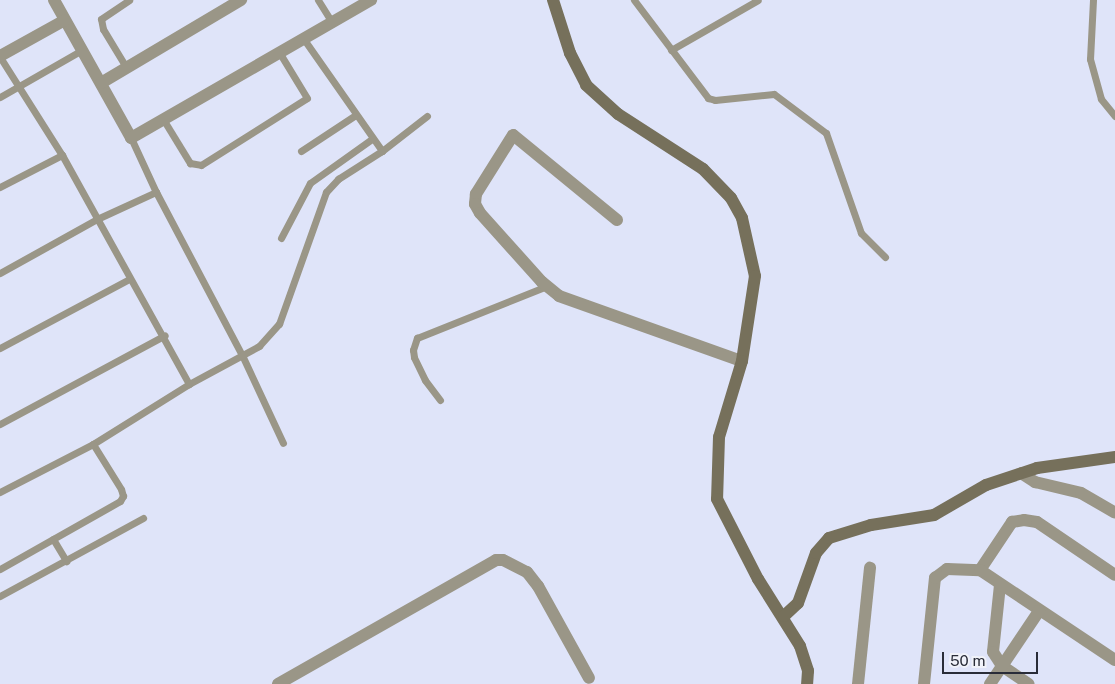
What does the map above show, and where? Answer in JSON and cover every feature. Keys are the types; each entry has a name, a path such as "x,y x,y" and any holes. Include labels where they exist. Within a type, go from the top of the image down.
{"main road":[{"path":"553,0 570,53 586,85 618,114 703,169 731,198 742,218 755,276 742,360 719,437 717,499 758,579 784,616 800,646 808,671 808,684"},
{"path":"784,616 798,603 816,553 829,538 871,525 934,515 986,485 1021,472 1115,457"}],"street":[{"path":"54,0 131,138 279,51 371,0"},
{"path":"100,83 241,0"},
{"path":"0,57 65,20"},
{"path":"617,220 513,135 508,140 476,194 475,204 547,286 559,296 742,360"},
{"path":"1021,472 1035,482 1081,494 1115,513"},
{"path":"980,570 1012,522 1024,520 1037,522 1115,575"},
{"path":"278,684 496,560 503,560 527,572 538,586 589,678"},
{"path":"858,684 870,568"},
{"path":"924,684 935,578 947,569 980,570 1115,660"},
{"path":"1000,585 993,652 1002,666 1029,684"},
{"path":"990,684 1039,611"}],"lane":[{"path":"126,67 103,29 101,19 129,0"},
{"path":"318,0 331,22"},
{"path":"634,0 708,98 715,100 774,94 826,133 861,233 886,258"},
{"path":"671,50 758,0"},
{"path":"1093,0 1090,59 1101,99 1115,116"},
{"path":"302,38 354,116 382,151"},
{"path":"0,96 82,50"},
{"path":"163,119 190,163 201,165 308,98 279,51"},
{"path":"0,57 62,155 129,279 165,335 189,384"},
{"path":"301,151 354,116"},
{"path":"0,492 93,444 189,384 259,346 279,324 326,192 338,179 382,151 427,116"},
{"path":"131,138 156,192 242,355 283,443"},
{"path":"281,238 310,183 372,139"},
{"path":"0,187 62,155"},
{"path":"0,273 97,219 156,192"},
{"path":"0,348 129,279"},
{"path":"440,400 425,380 414,357 413,350 417,338 547,286"},
{"path":"0,424 165,335"},
{"path":"0,569 120,501 123,496 93,444"},
{"path":"0,596 143,518"},
{"path":"53,539 66,561"}]}
